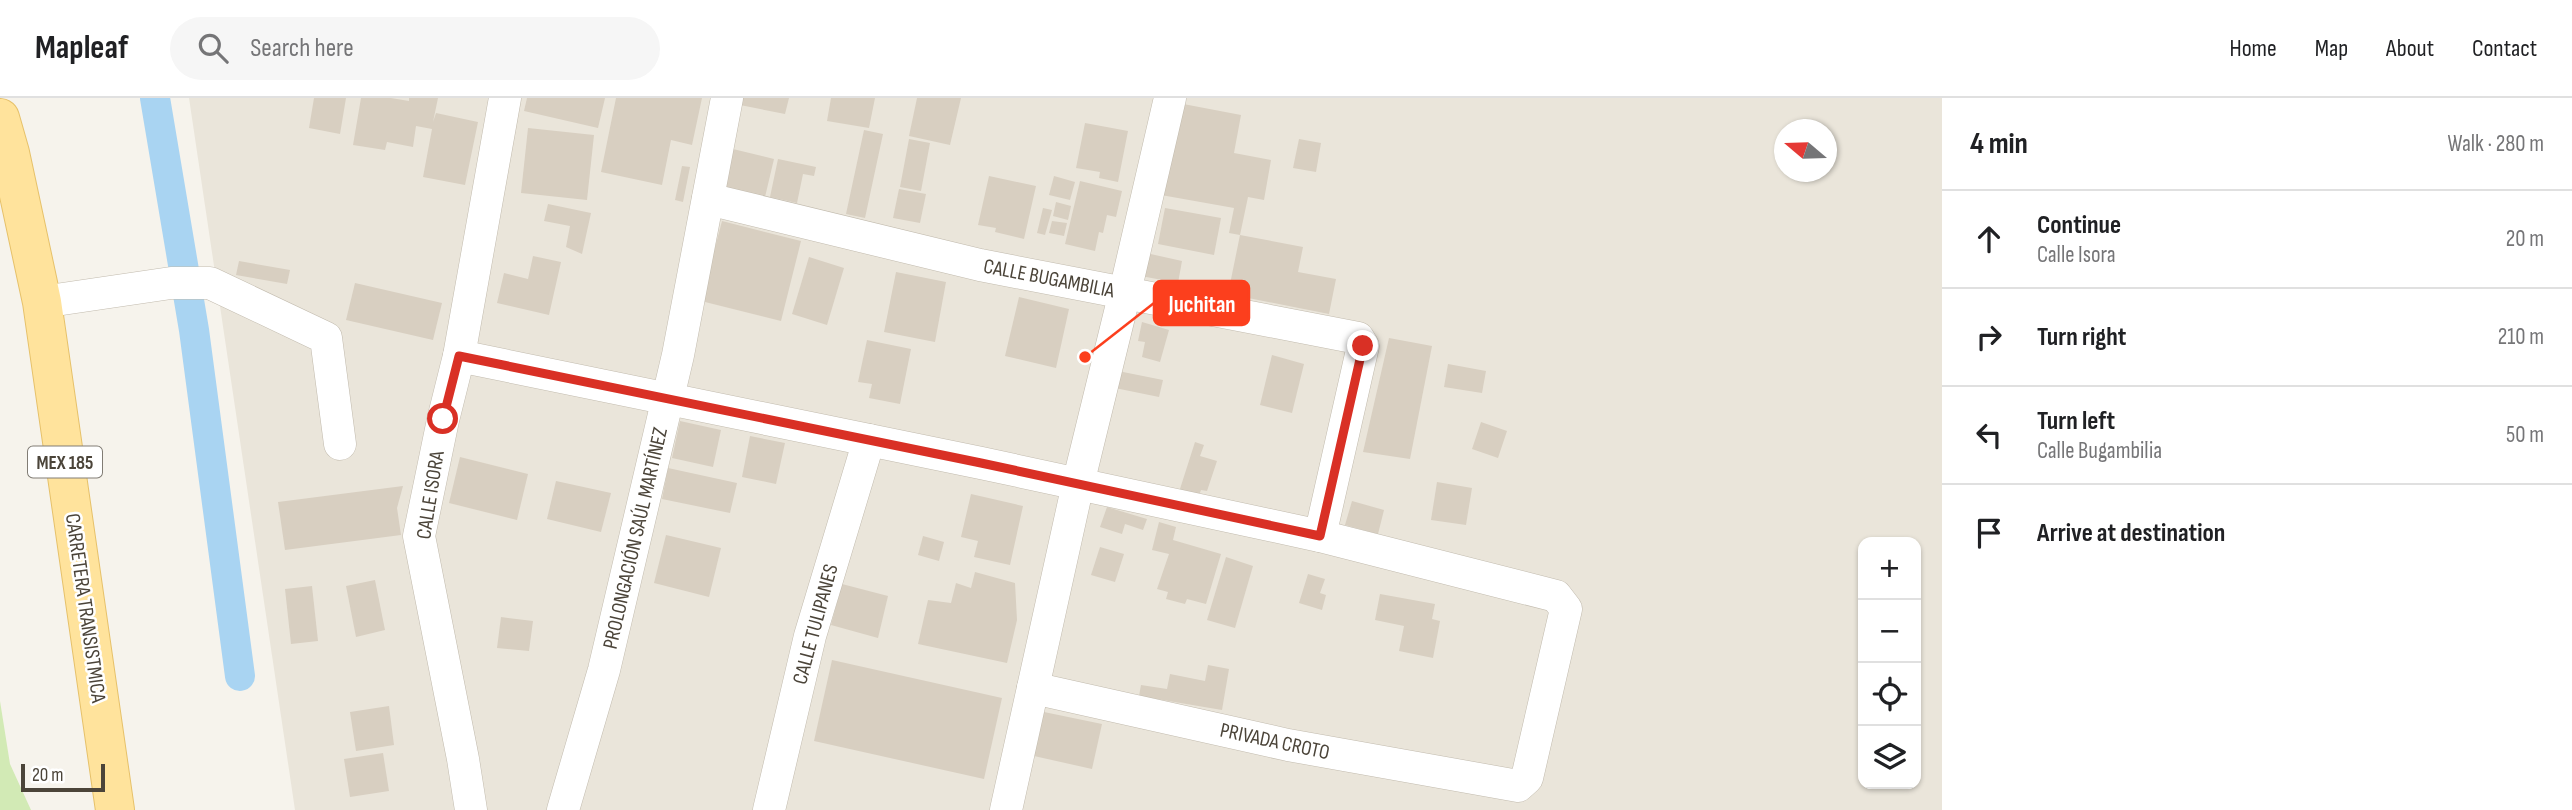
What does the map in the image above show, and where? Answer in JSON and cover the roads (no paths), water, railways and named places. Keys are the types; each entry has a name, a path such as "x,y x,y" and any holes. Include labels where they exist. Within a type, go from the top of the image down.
{"main road":[{"name":"CARRETERA TRANSISTMICA","path":"0,118 42,302 115,810"}],"street":[{"name":"CALLE ISORA","path":"471,810 419,536 459,356 505,98"},
{"name":"PROLONGACIÓN SAÚL MARTÍNEZ","path":"563,810 604,670 667,400 727,98"},
{"path":"1006,810 1077,484 1170,98"},
{"name":"CALLE BUGAMBILIA","path":"708,199 981,265 1358,338 1363,346 1320,536"},
{"path":"42,302 171,283 210,283 326,338 340,444"},
{"path":"459,356 1320,536"},
{"name":"CALLE TULIPANES","path":"769,810 810,636 869,440"},
{"name":"PRIVADA CROTO","path":"1033,688 1288,745 1518,786 1527,778 1566,609 1556,596 1320,536"}],"waterway":[{"path":"155,98 194,330 240,676"}],"place":[{"name":"Juchitan","path":"1085,357"}]}
